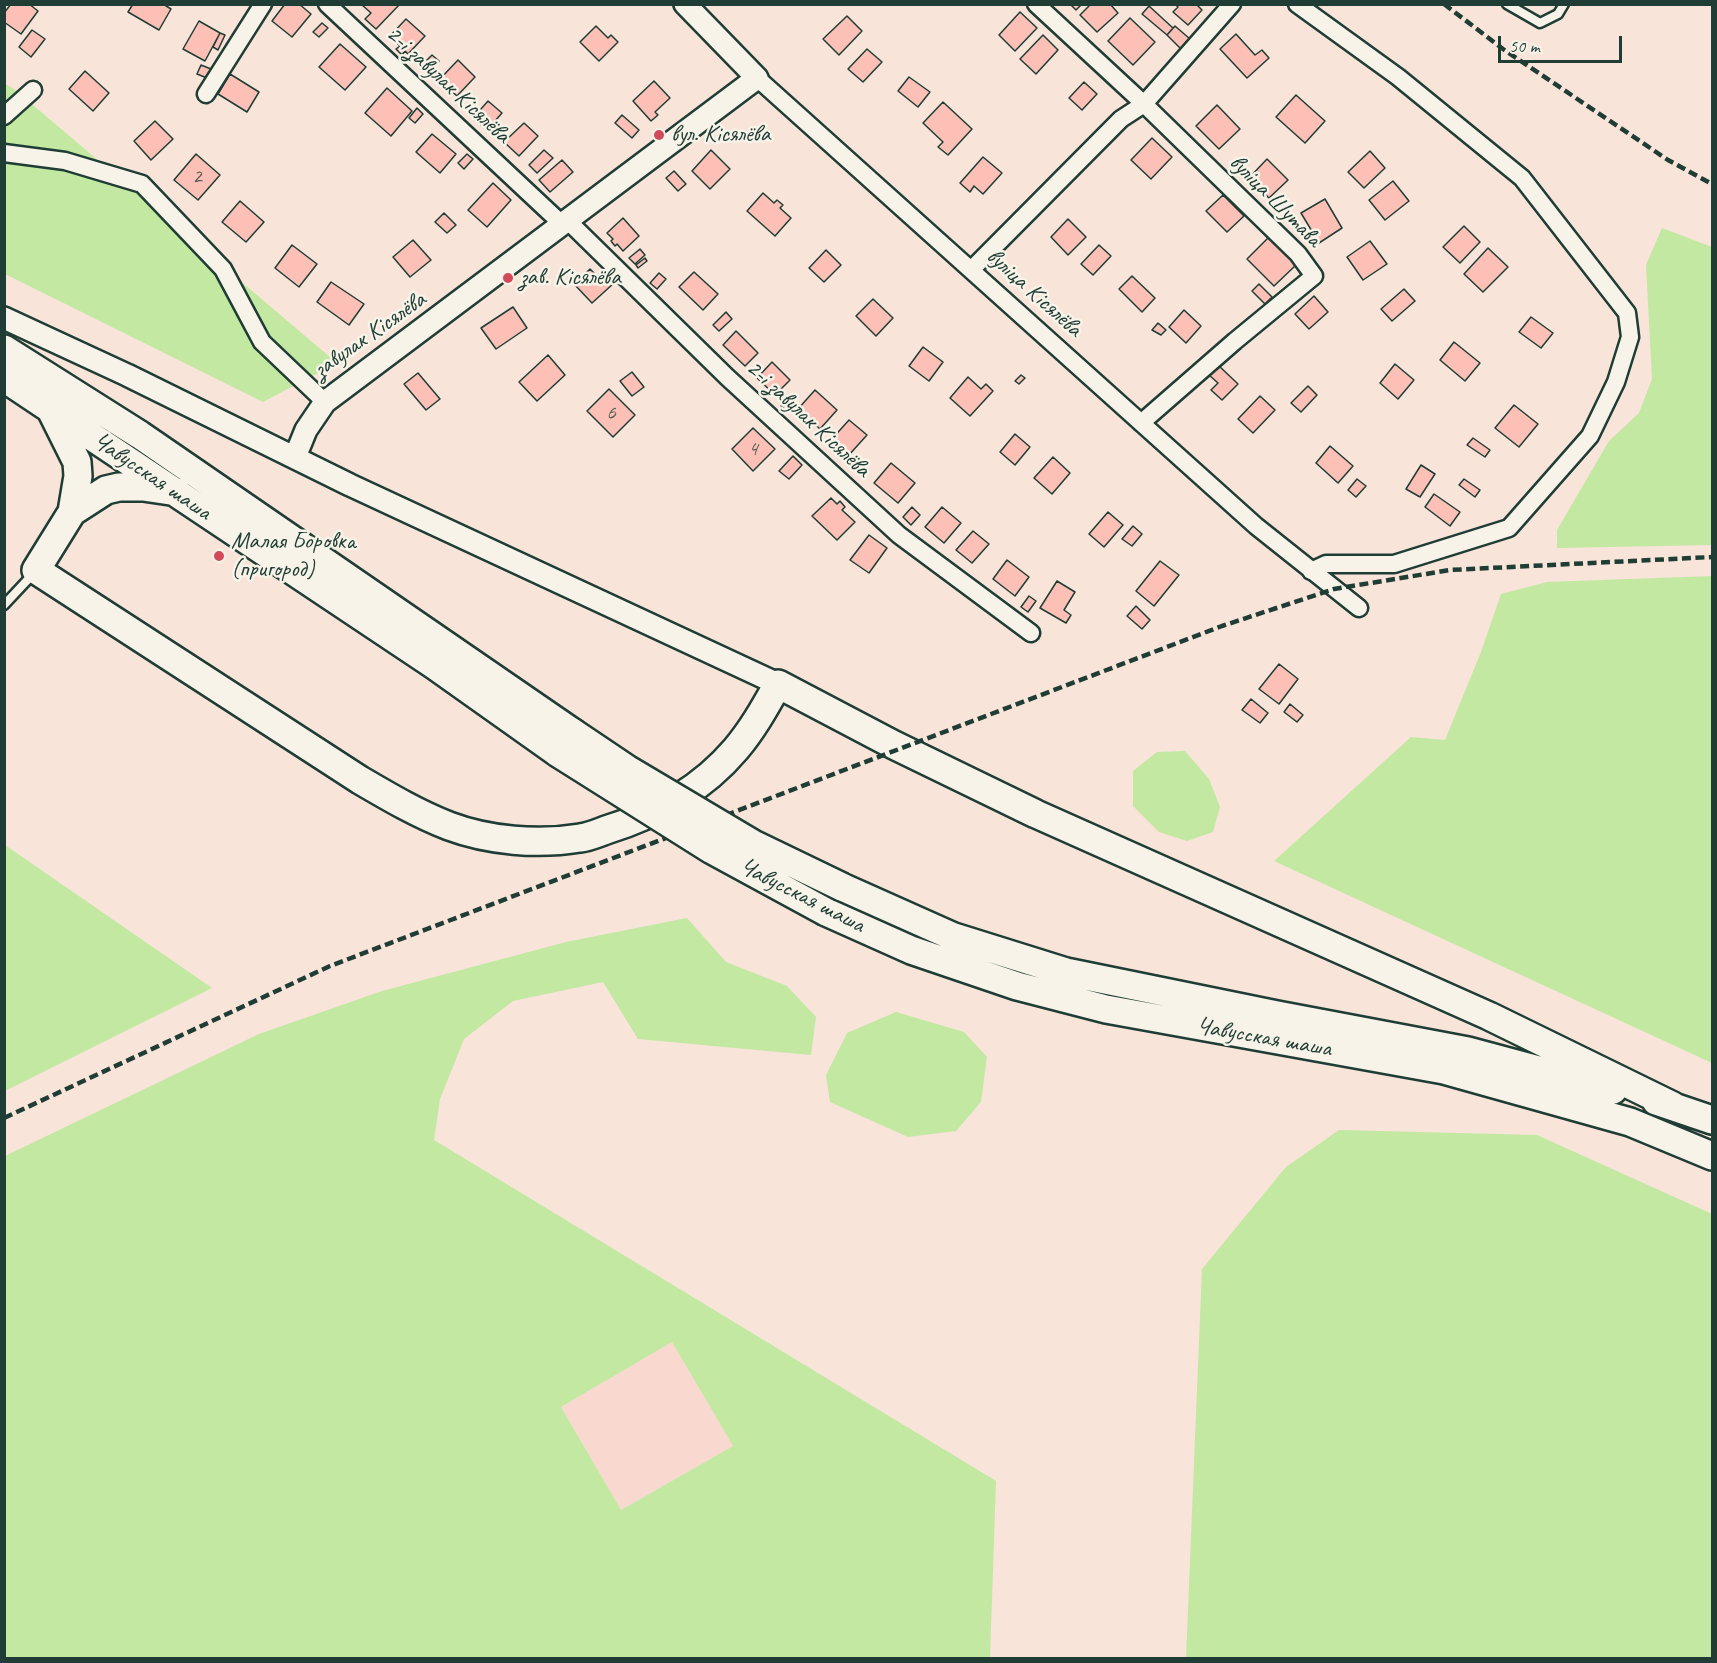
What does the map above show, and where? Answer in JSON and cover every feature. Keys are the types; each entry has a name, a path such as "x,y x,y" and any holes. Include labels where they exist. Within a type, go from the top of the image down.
{"main road":[{"name":"Чавусская шаша","path":"4,349 140,435 711,850 826,912 911,950 1017,986 1106,1009 1444,1070 1630,1122 1713,1156"},
{"name":"Чавусская шаша","path":"4,378 424,658 565,742 627,769 755,845 954,937 1066,972 1468,1051 1673,1106 1713,1120"},
{"path":"51,410 77,462 78,476 72,512 36,570 360,780 406,807 451,827 498,838 539,841 581,838 625,824 669,804 706,778 735,751 759,720 778,684 894,745 1036,814 1489,1016 1673,1106"},
{"path":"72,512 106,490 119,487 143,487 177,492"}],"street":[{"path":"206,94 263,4"},
{"name":"2-і завулак Кісялёва","path":"327,4 566,223 727,377 899,535 1031,633"},
{"name":"вуліца Кісялёва","path":"685,4 758,78 1141,423 1256,526 1359,608"},
{"name":"вуліца Шутава","path":"1036,4 1144,104 1298,254 1314,276 1235,340 1141,423"},
{"path":"971,270 1121,119 1144,104 1232,4"},
{"path":"1297,4 1398,78 1522,178 1626,313 1630,337 1616,382 1590,436 1509,528 1394,564 1326,564 1311,571"},
{"name":"завулак Кісялёва","path":"4,153 65,160 142,184 223,269 262,342 325,402 758,78"},
{"path":"4,116 33,90"},
{"path":"4,318 127,375 350,486 778,684"},
{"path":"295,457 306,430 325,402"}],"lane":[{"path":"1507,4 1540,23 1558,14 1564,4"},
{"path":"4,605 36,570"}],"shaded area":[{"path":"672,1342 733,1446 621,1510 561,1407"}],"green space":[{"path":"4,83 14,89 337,363 263,402 5,274"},
{"path":"1662,228 1712,247 1712,545 1557,548 1557,530 1609,441 1639,413 1652,379 1646,265"},
{"path":"1712,576 1712,1063 1274,861 1411,737 1445,740 1481,652 1501,594 1547,582"},
{"path":"1185,751 1209,779 1220,807 1213,832 1187,841 1159,832 1133,806 1133,771 1157,752"},
{"path":"5,845 212,988 5,1091"},
{"path":"687,918 726,962 787,986 816,1017 811,1055 638,1039 603,982 513,1001 464,1039 440,1099 434,1140 996,1481 990,1658 5,1658 5,1156 259,1034 382,991 566,942","holes":["672,1342 733,1446 621,1510 561,1407"]},
{"path":"896,1012 964,1032 987,1057 981,1102 956,1131 908,1137 830,1102 826,1075 847,1033"},
{"path":"1339,1130 1537,1135 1712,1214 1712,1658 1186,1658 1202,1269 1286,1167"}],"building":[{"path":"11,4 29,4 38,11 21,34 4,22 4,13"},
{"path":"133,4 163,4 171,9 159,30 128,12"},
{"path":"285,4 299,4 311,14 292,37 272,21"},
{"path":"361,4 400,4 376,29 365,19 371,13"},
{"path":"1070,4 1082,4 1076,10"},
{"path":"1091,4 1110,4 1118,13 1097,32 1080,15"},
{"path":"1175,4 1196,4 1202,10 1188,25 1173,12 1178,7"},
{"path":"1149,6 1173,28 1167,35 1142,14"},
{"path":"1020,12 1037,28 1015,51 999,35"},
{"path":"847,16 862,31 839,55 823,39"},
{"path":"1130,18 1155,42 1133,65 1108,41"},
{"path":"406,19 425,36 408,54 405,51 402,55 396,49 400,46 390,36"},
{"path":"199,21 220,33 205,61 183,49"},
{"path":"322,23 328,28 319,37 313,32"},
{"path":"596,26 608,38 611,35 618,42 599,61 580,42"},
{"path":"1175,26 1190,39 1181,49 1167,35"},
{"path":"32,30 45,39 31,57 19,47"},
{"path":"220,33 225,35 218,50 213,47"},
{"path":"1236,34 1255,55 1262,50 1269,58 1247,78 1220,49"},
{"path":"1043,35 1058,50 1036,74 1020,59"},
{"path":"340,44 366,67 345,90 319,67"},
{"path":"867,49 882,62 863,82 848,69"},
{"path":"432,55 439,61 429,72 422,65"},
{"path":"458,60 475,77 457,96 439,80"},
{"path":"201,65 211,69 207,78 197,74"},
{"path":"85,71 109,93 93,111 69,89"},
{"path":"230,74 259,92 247,112 218,94"},
{"path":"909,77 930,92 918,107 898,91"},
{"path":"654,81 670,98 655,112 658,115 651,121 633,101"},
{"path":"1084,82 1097,94 1082,110 1069,98"},
{"path":"387,88 412,111 391,136 365,113"},
{"path":"1296,95 1325,121 1305,143 1276,117"},
{"path":"488,101 502,113 487,130 473,118"},
{"path":"943,102 972,129 948,155 938,147 943,142 923,123"},
{"path":"1217,105 1240,129 1219,149 1196,126"},
{"path":"417,108 423,114 415,123 409,118"},
{"path":"622,115 639,130 632,138 615,123"},
{"path":"155,121 173,139 151,160 134,141"},
{"path":"524,123 538,136 519,156 504,142"},
{"path":"432,134 456,154 440,173 416,152"},
{"path":"1152,138 1172,157 1151,179 1131,160"},
{"path":"544,150 553,158 537,173 529,165"},
{"path":"711,150 730,169 710,189 692,171"},
{"path":"1370,151 1385,168 1364,188 1348,172"},
{"path":"196,154 220,175 198,200 174,180"},
{"path":"467,154 473,159 464,169 458,163"},
{"path":"983,157 1002,173 983,194 974,186 970,192 960,183"},
{"path":"1267,159 1288,180 1269,198 1249,178"},
{"path":"562,160 573,172 550,192 539,180"},
{"path":"674,171 686,184 678,191 666,178"},
{"path":"1393,181 1409,201 1385,220 1369,200"},
{"path":"493,183 511,200 487,227 468,210"},
{"path":"763,193 774,203 777,200 783,205 780,208 791,218 775,236 747,211"},
{"path":"1223,195 1244,216 1227,232 1206,211"},
{"path":"1325,199 1342,228 1319,243 1301,213"},
{"path":"240,201 264,222 246,242 222,222"},
{"path":"444,213 456,225 447,233 435,222"},
{"path":"623,218 639,236 623,251 617,244 615,246 611,241 613,239 607,233"},
{"path":"1068,219 1086,237 1068,255 1051,237"},
{"path":"1464,226 1480,242 1460,263 1443,247"},
{"path":"1269,237 1296,265 1274,286 1247,259"},
{"path":"413,240 431,260 410,277 393,257"},
{"path":"1370,241 1387,264 1363,280 1347,257"},
{"path":"292,245 317,264 299,287 275,268"},
{"path":"1099,245 1111,256 1093,275 1081,264"},
{"path":"1488,248 1508,267 1483,292 1464,274"},
{"path":"640,249 645,255 635,264 629,258"},
{"path":"826,250 841,265 824,282 809,268"},
{"path":"645,258 647,261 638,268 636,265"},
{"path":"590,269 603,282 608,277 614,283 592,303 574,284"},
{"path":"694,272 718,294 703,310 679,287"},
{"path":"659,273 666,279 657,289 650,283"},
{"path":"1132,276 1155,298 1142,312 1119,289"},
{"path":"331,282 364,304 349,325 317,302"},
{"path":"1259,284 1272,297 1265,304 1252,291"},
{"path":"1404,289 1415,301 1392,321 1381,309"},
{"path":"1314,296 1328,312 1309,329 1295,314"},
{"path":"873,299 893,318 876,336 856,316"},
{"path":"513,307 527,328 496,349 481,328"},
{"path":"1184,310 1201,326 1186,343 1169,327"},
{"path":"726,312 732,319 719,331 713,325"},
{"path":"1531,317 1553,333 1541,348 1519,332"},
{"path":"1158,323 1166,330 1161,335 1152,330"},
{"path":"736,331 758,353 745,366 723,345"},
{"path":"1454,342 1480,363 1465,381 1440,360"},
{"path":"923,347 943,362 929,381 909,366"},
{"path":"548,355 565,375 537,401 519,382"},
{"path":"772,362 790,380 775,395 757,378"},
{"path":"1395,364 1414,380 1398,399 1380,383"},
{"path":"1218,365 1238,384 1222,400 1211,390 1218,383 1209,375"},
{"path":"632,372 644,387 632,396 620,381"},
{"path":"418,373 440,399 426,410 404,384"},
{"path":"1021,375 1025,378 1019,384 1015,381"},
{"path":"968,377 981,389 986,384 993,391 970,416 950,398"},
{"path":"1308,386 1317,395 1301,412 1291,403"},
{"path":"609,389 635,415 613,437 587,411"},
{"path":"815,390 837,410 820,429 798,409"},
{"path":"1260,396 1275,410 1253,433 1238,419"},
{"path":"787,400 792,405 786,411 781,406"},
{"path":"1514,405 1538,424 1519,447 1495,428"},
{"path":"849,420 867,435 848,456 831,440"},
{"path":"753,428 775,449 753,471 732,449"},
{"path":"1015,434 1030,447 1015,465 1000,452"},
{"path":"1473,438 1490,450 1485,457 1467,445"},
{"path":"1330,446 1353,466 1338,483 1316,463"},
{"path":"793,456 802,465 789,479 779,471"},
{"path":"1053,457 1070,473 1052,494 1034,478"},
{"path":"891,463 915,483 898,503 874,483"},
{"path":"1421,465 1435,474 1420,497 1406,489"},
{"path":"1357,479 1366,486 1356,497 1348,490"},
{"path":"1464,479 1480,490 1475,497 1459,485"},
{"path":"1434,494 1460,512 1450,526 1425,507"},
{"path":"831,498 837,504 840,501 845,507 842,510 855,522 837,540 812,516"},
{"path":"912,507 920,515 911,525 903,517"},
{"path":"942,507 961,523 944,543 925,527"},
{"path":"1108,512 1123,525 1104,547 1089,534"},
{"path":"1133,526 1142,534 1132,546 1122,539"},
{"path":"973,531 989,544 972,563 956,550"},
{"path":"869,535 887,548 869,573 850,560"},
{"path":"1007,560 1029,577 1015,596 993,579"},
{"path":"1160,561 1179,575 1154,606 1136,591"},
{"path":"1057,581 1075,592 1064,610 1071,615 1066,623 1040,608"},
{"path":"1029,596 1036,601 1028,612 1021,607"},
{"path":"1136,606 1150,620 1142,629 1127,616"},
{"path":"1279,664 1298,679 1279,704 1259,689"},
{"path":"1251,699 1268,713 1260,723 1242,710"},
{"path":"1290,704 1303,715 1297,722 1284,712"}],"railway":[{"path":"1444,4 1503,49 1668,160 1712,184"},
{"path":"4,1118 330,966 1222,626 1334,589 1450,570 1712,557"}],"place":[{"name":"вул. Кісялёва","path":"659,135"},
{"name":"зав. Кісялёва","path":"508,278"},
{"name":"Малая Боровка (пригород)","path":"219,556"}]}
